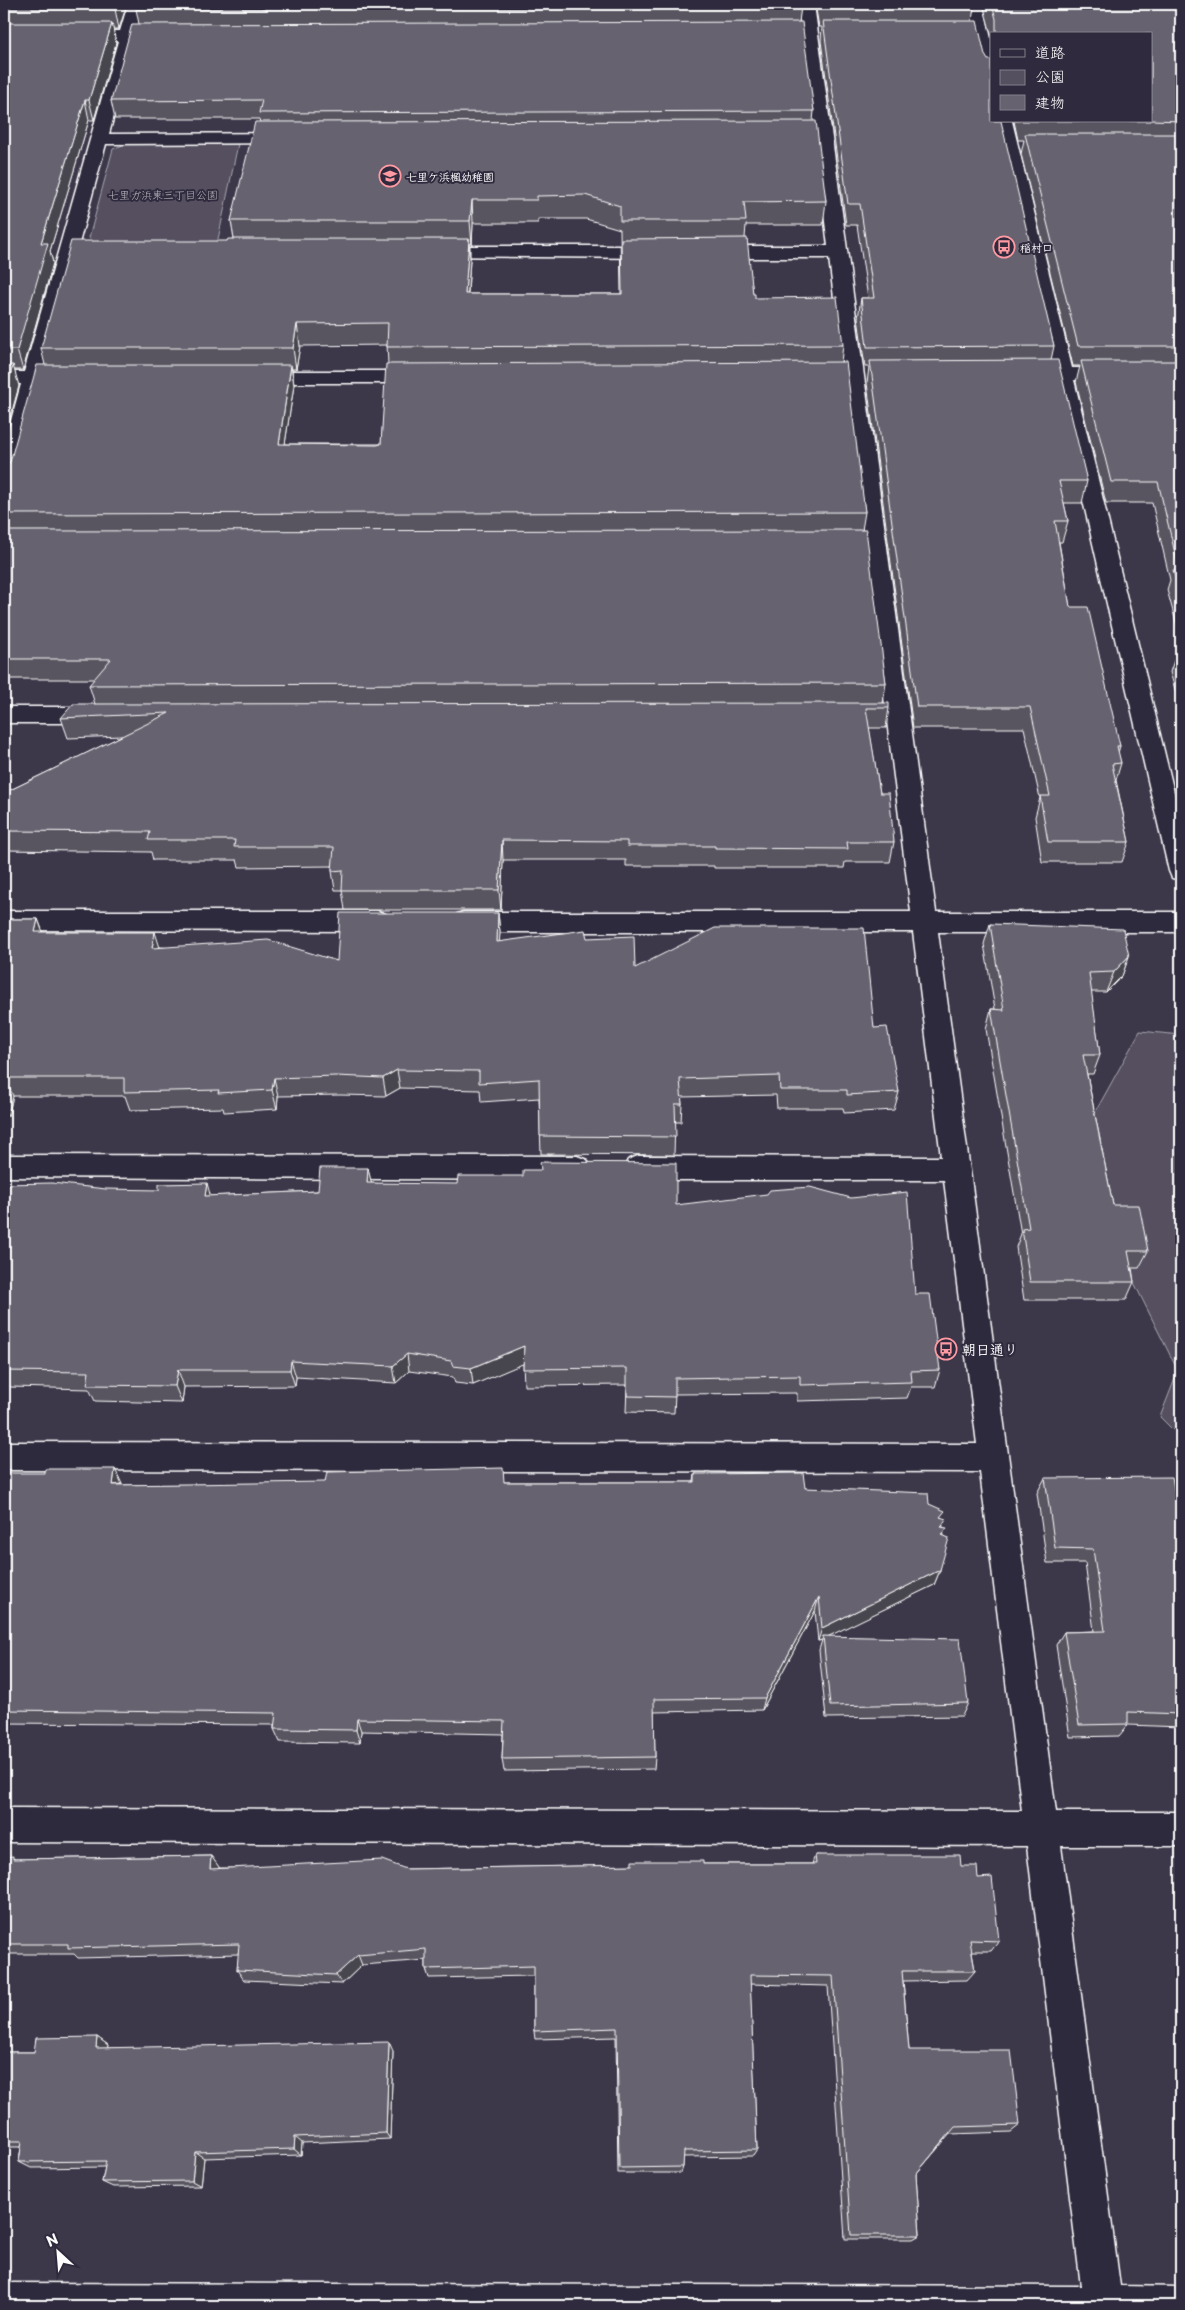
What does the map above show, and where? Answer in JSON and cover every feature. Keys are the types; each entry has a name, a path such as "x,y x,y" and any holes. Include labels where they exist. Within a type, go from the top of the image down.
{"street":[{"path":"4,482 136,4"},
{"path":"806,4 810,36 813,137 838,252 854,375 866,541 888,714 924,922 1103,2305"},
{"path":"974,4 990,70"},
{"path":"963,35 982,34"},
{"path":"4,36 177,36"},
{"path":"1003,122 1018,147 1063,374 1181,871"},
{"path":"99,139 307,138"},
{"path":"67,252 87,252"},
{"path":"413,252 670,252"},
{"path":"690,252 838,252"},
{"path":"1003,374 1181,374"},
{"path":"240,377 438,376"},
{"path":"4,378 92,378"},
{"path":"4,715 123,715"},
{"path":"4,921 400,922"},
{"path":"439,922 1181,922"},
{"path":"4,1166 956,1169"},
{"path":"4,1456 994,1458"},
{"path":"4,1825 1181,1830"},
{"path":"4,2302 1181,2306"}],"green space":[{"name":"七里ガ浜東三丁目公園","path":"125,144 238,144 217,244 97,245 89,238 113,149"},
{"path":"1140,1031 1181,1035 1181,1438 1160,1417 1178,1371 1071,1156"}],"building":[{"path":"4,4 117,4 115,9 4,9"},
{"path":"137,4 800,4 801,7 136,9"},
{"path":"820,4 973,4 974,7 821,7"},
{"path":"992,4 1174,4 1181,18 1181,121 1152,120 1152,32 996,32 996,19"},
{"path":"823,21 977,21 985,55 990,60 990,122 1001,122 1054,346 867,347 861,298 874,298 860,204 848,204"},
{"path":"802,22 814,111 259,113 262,100 111,101 132,24"},
{"path":"4,23 112,23 89,100 85,100 41,243 48,243 17,350 4,350"},
{"path":"816,121 826,201 744,202 746,221 620,221 620,206 585,195 537,196 537,200 472,200 470,221 231,221 255,122"},
{"path":"1025,134 1181,134 1181,346 1078,346"},
{"path":"747,238 755,298 837,297 843,345 387,347 388,323 297,324 293,348 41,348 71,241 469,239 465,294 622,294 621,239"},
{"path":"1058,360 1087,481 1059,481 1068,521 1055,521 1070,607 1088,607 1120,746 1117,746 1121,763 1112,764 1129,842 1048,842 1040,796 1050,796 1030,707 917,707 870,361"},
{"path":"1081,361 1181,361 1181,597 1173,570 1179,570 1158,482 1111,482"},
{"path":"846,362 865,512 4,514 4,469 10,462 37,365 291,365 279,444 377,445 381,444 386,364"},
{"path":"4,365 13,365 4,398"},
{"path":"866,530 886,683 89,685 111,659 4,659 4,531"},
{"path":"1177,652 1181,652 1181,667"},
{"path":"889,703 889,708 866,708 880,793 889,793 894,842 847,842 848,849 627,846 627,841 502,840 499,890 342,890 343,870 332,871 334,847 234,847 235,840 148,840 150,832 4,831 4,793 169,713 61,718 73,704"},
{"path":"340,913 498,913 497,942 585,930 587,938 634,936 635,968 715,928 864,928 874,1028 887,1027 899,1092 847,1095 847,1090 780,1090 779,1076 680,1079 682,1104 675,1104 676,1137 540,1136 539,1079 479,1083 479,1071 397,1070 383,1078 336,1076 274,1078 272,1090 218,1093 219,1090 124,1092 124,1078 5,1078 4,1081 4,919 38,919 35,932 155,932 152,948 268,940 337,961"},
{"path":"990,924 1123,929 1129,956 1114,972 1089,973 1100,1055 1083,1055 1113,1205 1139,1205 1148,1251 1128,1251 1134,1282 1030,1282 1022,1229 1029,1228 991,1009 1004,1010"},
{"path":"540,1162 676,1163 676,1205 767,1194 770,1190 810,1187 851,1198 907,1192 915,1294 930,1294 940,1370 911,1371 912,1382 800,1385 800,1376 675,1378 675,1397 627,1396 627,1368 523,1369 524,1346 471,1368 453,1366 451,1361 407,1354 393,1366 291,1361 290,1370 178,1370 175,1386 87,1385 89,1372 4,1371 4,1184 52,1183 106,1189 159,1190 159,1184 207,1183 205,1196 318,1191 320,1168 368,1168 367,1183 457,1184 458,1176 523,1176 523,1170 541,1170"},
{"path":"503,1468 504,1482 695,1482 695,1474 803,1473 805,1488 928,1493 929,1504 945,1511 940,1517 946,1519 941,1527 947,1528 942,1535 949,1538 940,1570 822,1628 819,1597 765,1698 654,1699 655,1757 502,1759 504,1721 357,1719 356,1730 274,1729 276,1713 4,1710 4,1473 45,1473 45,1469 115,1469 113,1485 325,1482 327,1472"},
{"path":"1172,1477 1181,1527 1181,1714 1128,1712 1128,1724 1079,1725 1064,1632 1105,1631 1093,1549 1055,1548 1045,1478"},
{"path":"823,1636 960,1639 968,1703 830,1706"},
{"path":"815,1855 960,1855 961,1866 977,1866 978,1878 992,1877 999,1941 970,1940 975,1971 902,1971 909,2050 1011,2050 1020,2125 955,2127 916,2174 920,2235 851,2235 833,1976 750,1975 757,2150 684,2151 683,2167 619,2168 617,2028 534,2031 534,1966 426,1969 426,1949 358,1955 336,1975 237,1970 239,1944 68,1948 68,1944 4,1944 4,1857 13,1856 13,1859 211,1856 210,1869 382,1860 406,1869 632,1865 632,1861 703,1861 703,1864 816,1864"},
{"path":"97,2037 96,2048 389,2042 386,2133 295,2137 294,2149 195,2152 192,2181 102,2182 106,2161 19,2162 22,2141 4,2141 4,2052 34,2052 36,2038"}],"place":[{"name":"七里ケ浜楓幼稚園","path":"390,176"},
{"name":"稲村口","path":"1004,247"},
{"name":"朝日通り","path":"946,1349"}]}
